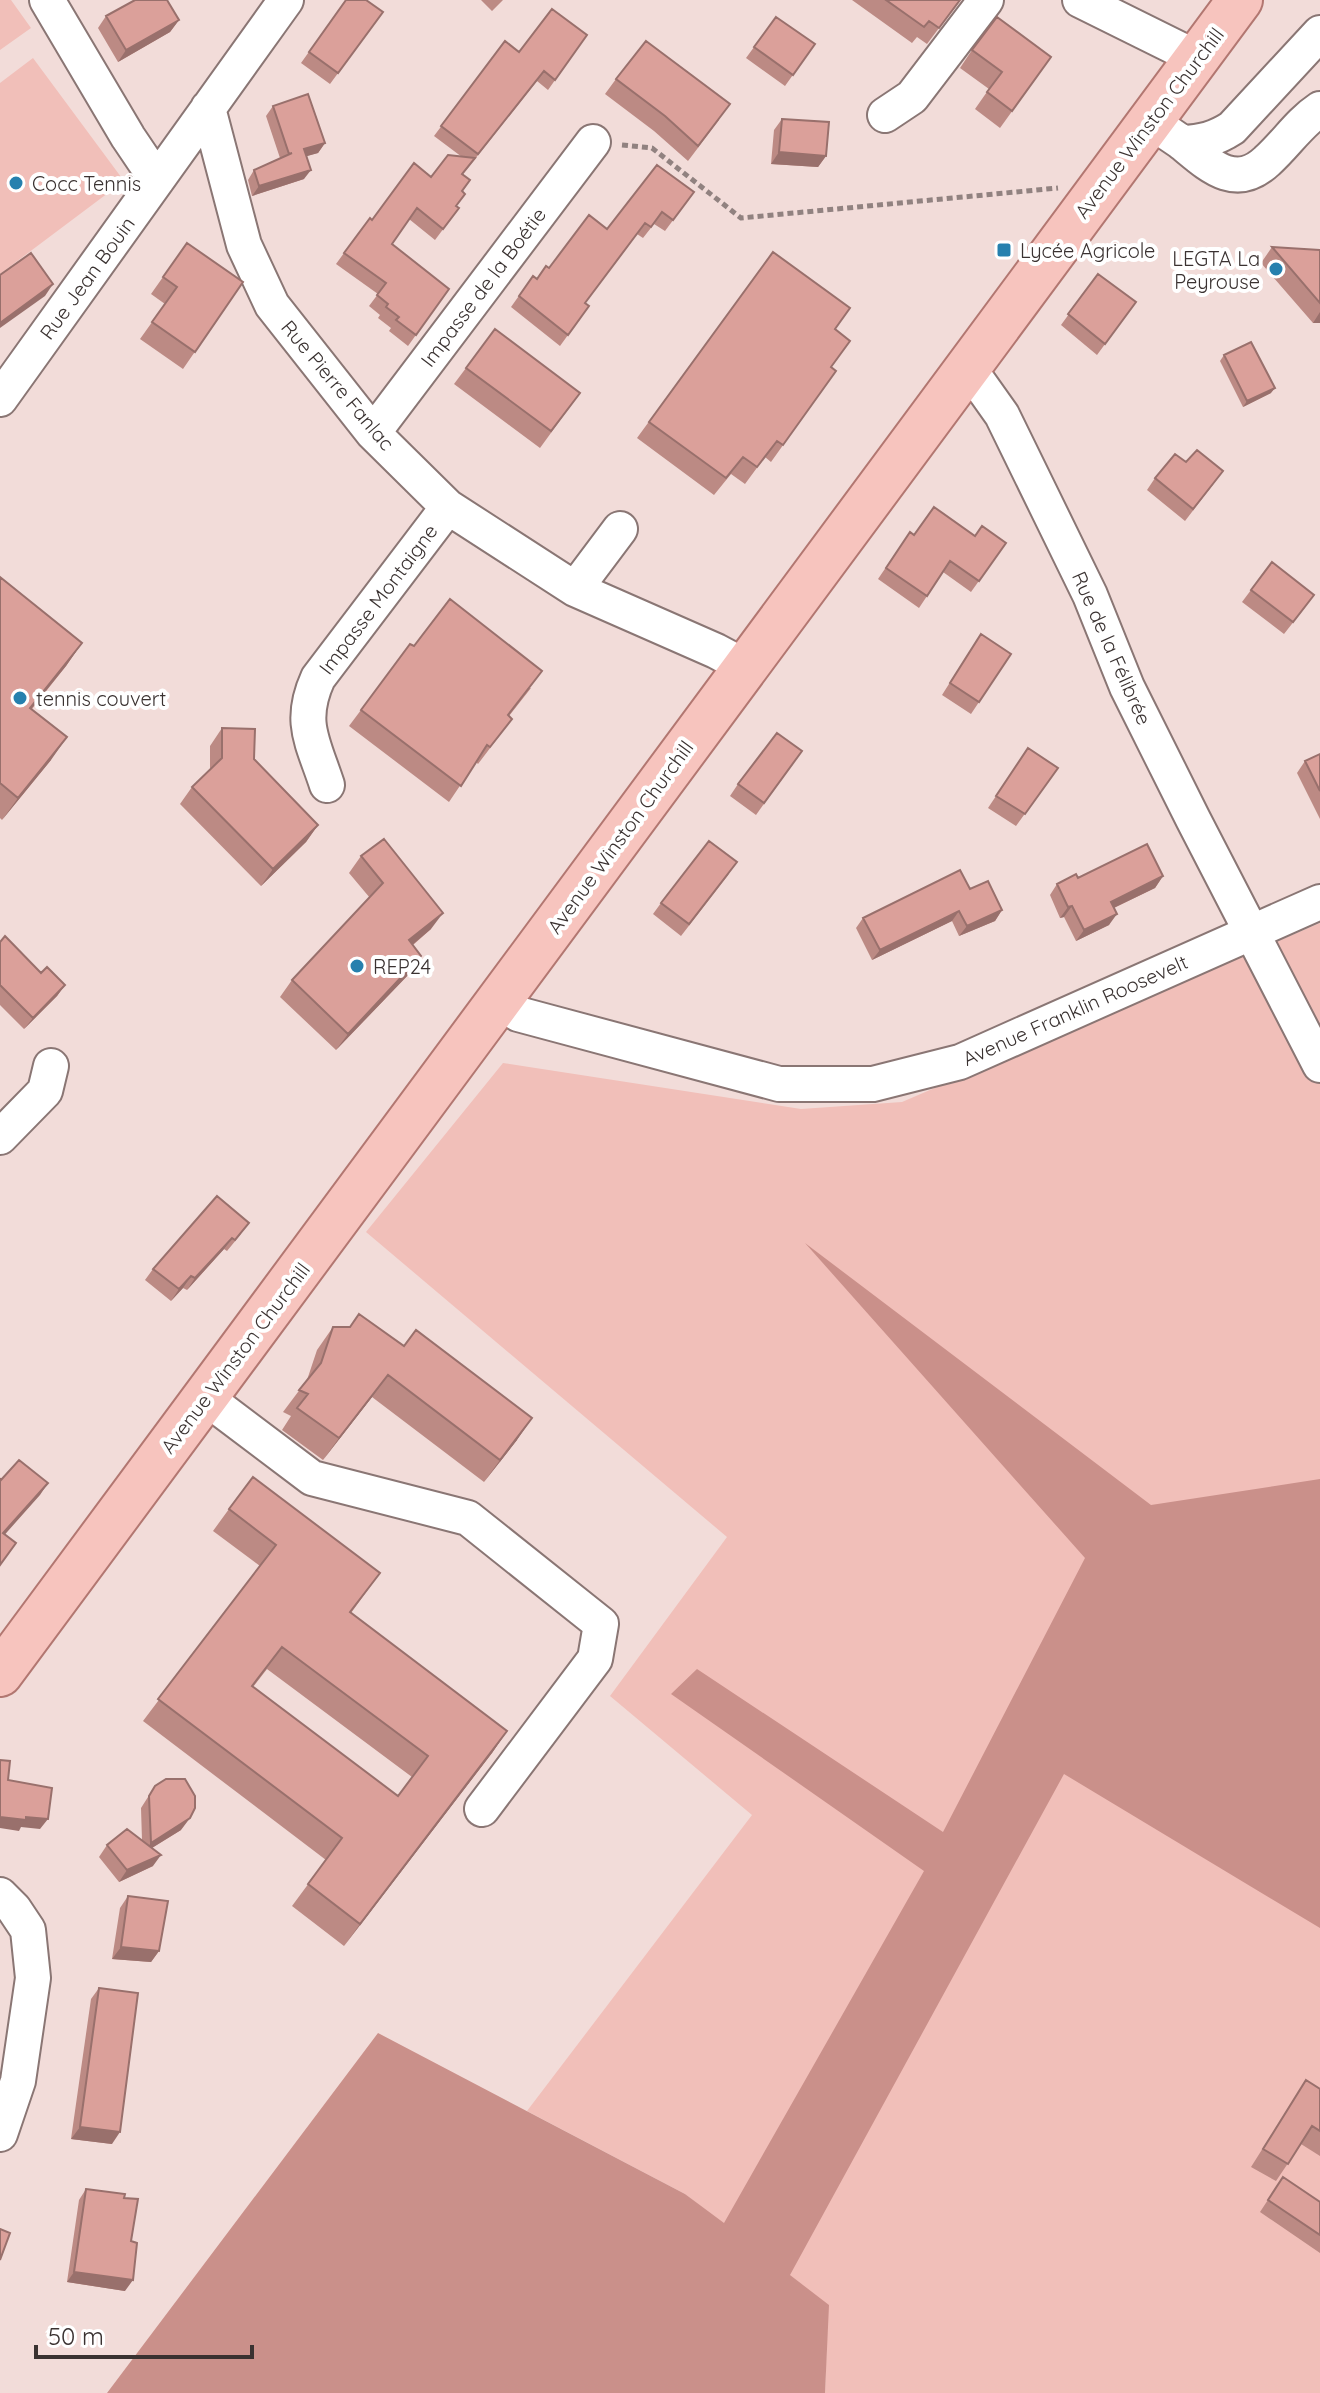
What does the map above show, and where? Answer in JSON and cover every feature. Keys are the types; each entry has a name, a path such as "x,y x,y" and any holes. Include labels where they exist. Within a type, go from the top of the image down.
{"main road":[{"name":"Avenue Winston Churchill","path":"0,1672 206,1398 963,372 1166,132 1197,58 1240,0"}],"street":[{"path":"47,0 157,180"},
{"name":"Rue Jean Bouin","path":"0,399 286,0"},
{"path":"885,115 912,97 986,0"},
{"path":"1080,0 1197,58"},
{"path":"1166,132 1205,142 1232,128 1320,33"},
{"name":"Rue Pierre Fanlac","path":"208,108 244,245 272,305 373,433 448,507 575,589 746,667"},
{"path":"1166,132 1218,172 1237,174 1264,164 1307,118 1320,109"},
{"name":"Impasse de la Boétie","path":"373,433 593,142"},
{"name":"Rue de la Félibrée","path":"963,372 980,384 1002,415 1090,595 1127,687 1320,1065"},
{"name":"Impasse Montaigne","path":"327,785 307,725 309,699 318,678 448,507"},
{"path":"575,589 620,529"},
{"name":"Avenue Franklin Roosevelt","path":"499,1002 518,1014 779,1084 873,1084 960,1062 1320,902"},
{"path":"0,1137 45,1091 51,1066"},
{"path":"206,1398 312,1478 468,1518 601,1624 595,1659 482,1809"},
{"path":"0,1895 28,1930 33,1978 18,2081 0,2134"}],"path":[{"path":"593,142 652,148 741,218 1058,188"}],"shaded area":[{"path":"0,0 11,0 31,28 0,50"},
{"path":"33,58 124,181 0,274 0,83"},
{"path":"1320,923 1320,2393 825,2393 828,2305 685,2194 527,2111 752,1815 610,1696 727,1537 366,1232 503,1063 801,1109 902,1102"},
{"path":"805,1243 1151,1505 1320,1479 1320,1928 1064,1774 790,2275 829,2305 825,2393 107,2393 378,2033 685,2194 724,2223 924,1871 671,1694 697,1669 943,1832 1085,1558"}],"building":[{"path":"135,0 167,0 179,20 126,50 106,16"},
{"path":"346,0 366,0 383,12 338,73 309,52"},
{"path":"886,0 960,0 939,28 929,21 924,27"},
{"path":"552,9 587,35 555,80 544,71 478,154 441,126 505,41 519,52"},
{"path":"776,17 815,44 793,75 754,47"},
{"path":"997,17 1051,57 1012,111 987,92 1002,72 972,50"},
{"path":"646,41 730,104 698,146 616,79"},
{"path":"308,94 325,143 304,149 311,170 259,186 254,170 292,153 289,154 273,106"},
{"path":"782,119 829,122 826,156 779,152"},
{"path":"448,155 475,158 462,174 470,180 456,206 459,208 443,229 417,208 392,244 449,289 416,335 396,320 399,317 377,295 386,283 344,253 414,163 431,177"},
{"path":"657,165 694,192 673,220 662,212 651,227 645,223 585,303 589,306 568,335 519,296 533,276 537,279 546,266 549,268 589,215 607,229"},
{"path":"187,243 243,282 195,352 152,322 177,287 163,277"},
{"path":"1272,247 1320,250 1320,303"},
{"path":"773,252 850,308 835,329 850,341 831,367 836,371 783,445 777,441 757,467 743,457 726,478 649,422"},
{"path":"31,253 53,284 0,323 0,275"},
{"path":"1098,274 1136,302 1105,344 1068,314"},
{"path":"495,329 580,393 551,431 466,368"},
{"path":"1251,342 1275,388 1247,401 1224,355"},
{"path":"1197,450 1223,471 1193,509 1155,478 1175,454 1186,462"},
{"path":"934,507 975,536 982,526 1006,543 979,581 950,561 927,596 886,568 910,532 914,535"},
{"path":"1272,562 1314,595 1293,622 1251,590"},
{"name":"tennis couvert","path":"0,577 82,643 30,708 67,737 18,798 0,783"},
{"path":"450,599 542,671 508,715 512,719 490,747 487,745 461,786 361,710 410,644 414,646"},
{"path":"981,634 1011,654 979,702 950,683"},
{"path":"222,728 255,729 254,759 318,825 273,869 192,787 222,758"},
{"path":"777,733 802,751 764,803 738,784"},
{"path":"1028,748 1058,768 1025,814 996,796"},
{"path":"1320,754 1320,791 1305,761"},
{"name":"REP24","path":"384,839 443,913 409,940 421,956 348,1034 292,980 383,883 361,856"},
{"path":"709,841 737,862 689,924 661,903"},
{"path":"1147,844 1163,876 1111,902 1117,914 1084,930 1057,884 1076,874 1078,878"},
{"path":"960,870 970,889 988,881 1002,910 967,926 959,911 880,950 863,918"},
{"path":"5,936 41,973 47,967 65,985 33,1018 0,985 0,942"},
{"path":"217,1196 249,1223 195,1278 191,1276 179,1289 153,1269"},
{"path":"359,1314 404,1346 416,1330 532,1418 500,1460 388,1375 339,1438 297,1408 308,1394 299,1390 321,1363 333,1327 350,1327"},
{"path":"19,1460 48,1483 3,1533 16,1543 0,1565 0,1479"},
{"path":"253,1477 380,1573 350,1612 507,1731 360,1924 308,1884 342,1838 158,1699 276,1545 229,1509","holes":["282,1647 428,1756 398,1796 252,1686"]},
{"path":"0,1760 10,1761 8,1780 52,1788 48,1819 0,1817"},
{"path":"166,1779 185,1779 195,1796 195,1808 190,1818 151,1843 149,1796 155,1786"},
{"path":"127,1829 161,1855 127,1870 107,1845"},
{"path":"128,1896 168,1901 159,1951 121,1947"},
{"path":"99,1988 138,1993 120,2132 80,2127"},
{"path":"1306,2080 1320,2089 1320,2131 1312,2126 1288,2164 1263,2149"},
{"path":"1283,2177 1320,2202 1320,2235 1268,2200"},
{"path":"86,2189 125,2194 124,2198 138,2199 131,2241 137,2243 133,2280 74,2272"},
{"path":"0,2229 10,2233 0,2260"}],"place":[{"name":"Cocc Tennis","path":"16,183"},
{"name":"Lycée Agricole","path":"1004,250"},
{"name":"LEGTA La Peyrouse","path":"1276,269"},
{"name":"tennis couvert","path":"20,698"},
{"name":"REP24","path":"357,966"}]}
